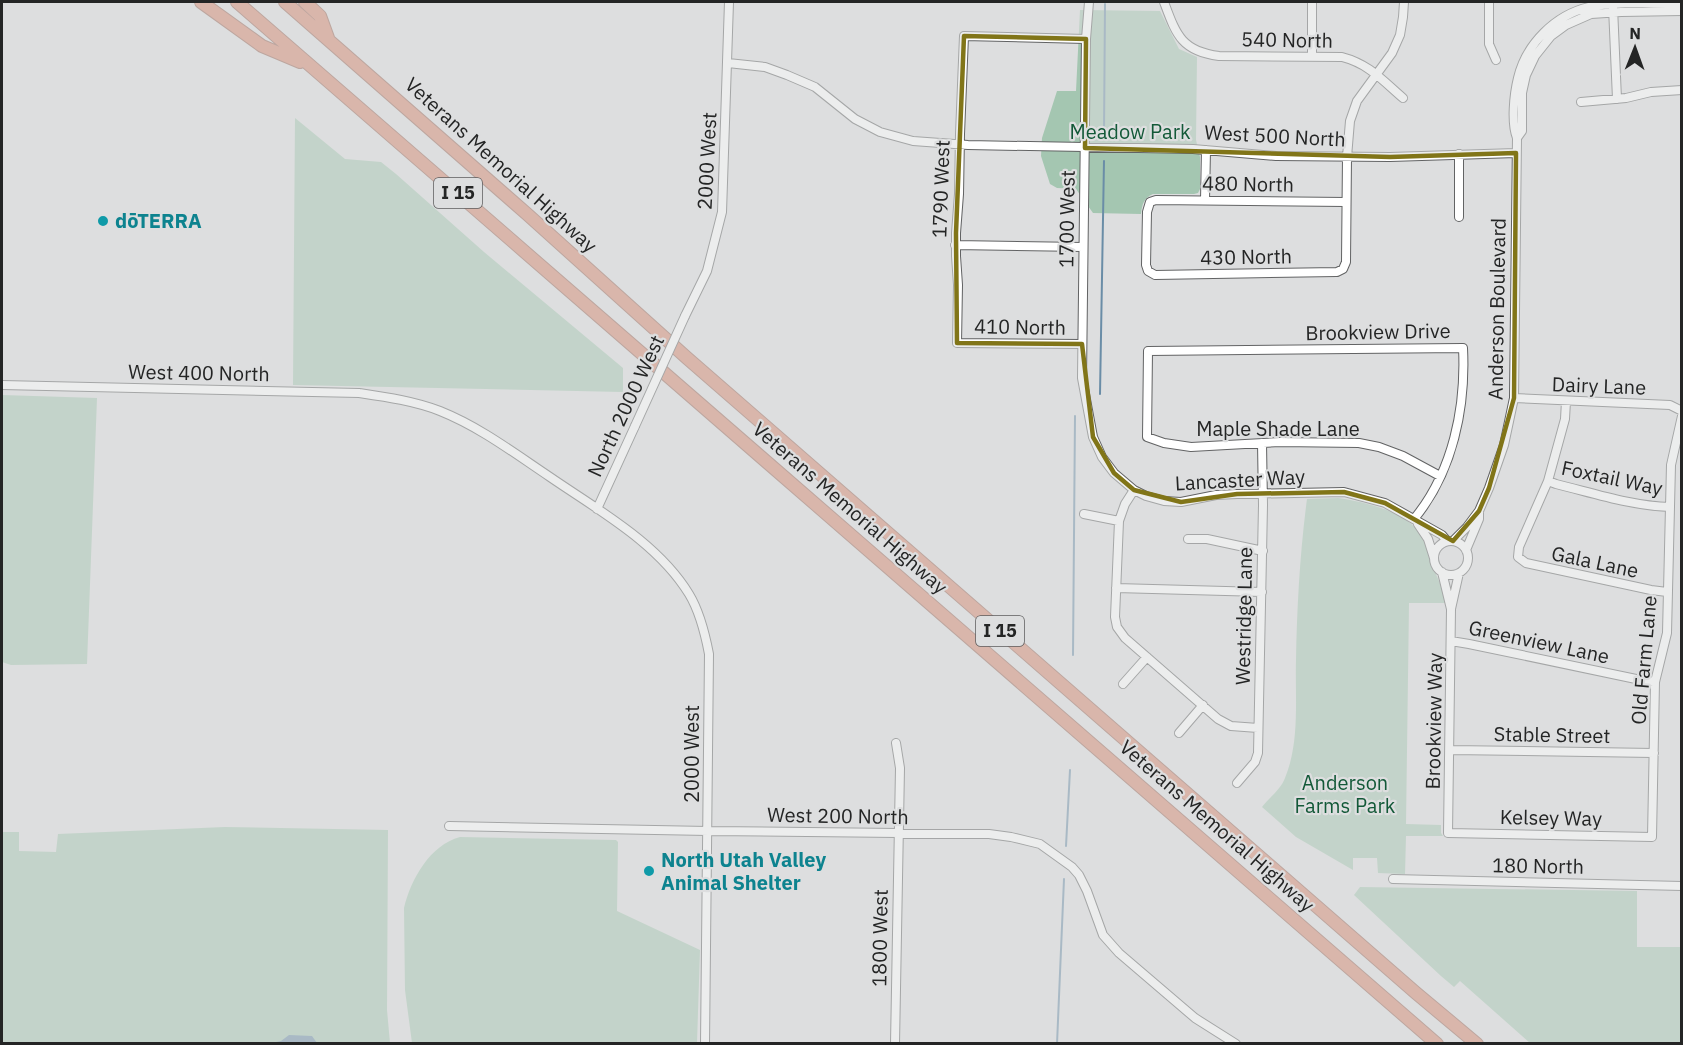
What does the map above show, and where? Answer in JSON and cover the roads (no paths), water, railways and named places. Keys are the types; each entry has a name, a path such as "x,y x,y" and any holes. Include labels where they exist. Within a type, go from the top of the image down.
{"highway":[{"path":"201,2 262,46 310,66"},
{"name":"Veterans Memorial Highway","path":"237,2 1437,1044"},
{"name":"Veterans Memorial Highway","path":"285,2 687,358 1477,1044"},
{"path":"305,2 320,16 329,39"}],"street":[{"name":"2000 West","path":"685,316 707,271 722,212 729,2"},
{"name":"1700 West","path":"1085,400 1082,378 1082,344 1086,39 1089,2"},
{"name":"540 North","path":"1164,2 1184,43 1194,50 1219,56 1342,57 1366,66 1402,98"},
{"path":"1312,2 1312,57"},
{"path":"1346,202 1350,122 1357,101 1392,53 1400,34 1404,2"},
{"path":"1489,2 1490,44 1496,60"},
{"name":"Anderson Boulevard","path":"1450,541 1479,511 1499,461 1508,431 1514,398 1517,138 1515,99 1516,83 1524,61 1536,41 1548,29 1574,12 1589,7 1682,3"},
{"path":"1613,6 1617,99"},
{"name":"Anderson Boulevard","path":"1613,6 1682,11"},
{"name":"1790 West","path":"957,343 956,245 964,36 1086,39"},
{"name":"West 500 North","path":"728,63 765,67 815,87 855,119 880,132 913,141 960,145 1206,150 1267,155 1347,157 1516,153"},
{"path":"1581,102 1617,99 1657,91 1682,90"},
{"path":"1205,200 1206,150"},
{"path":"1459,154 1459,217"},
{"name":"480 North","path":"1148,271 1146,265 1147,212 1150,202 1162,199 1346,202"},
{"name":"430 North","path":"1148,271 1155,274 1336,272 1343,269 1346,262 1346,202"},
{"path":"956,245 1083,247"},
{"name":"North 2000 West","path":"597,509 685,316"},
{"name":"410 North","path":"957,343 1082,344"},
{"name":"Brookview Drive","path":"1147,437 1148,351 1463,348 1462,403 1452,443 1428,502 1414,519"},
{"name":"West 400 North","path":"2,385 359,393 396,399 437,410 480,430 597,509"},
{"name":"Dairy Lane","path":"1514,398 1670,405 1682,414"},
{"name":"Lancaster Way","path":"1085,400 1093,437 1102,457 1114,473 1134,490 1146,496 1164,501 1181,502 1216,495 1344,492 1385,503 1450,541"},
{"path":"1548,481 1565,419 1566,401"},
{"name":"Old Farm Lane","path":"1652,837 1655,682 1665,644 1671,465 1682,414"},
{"name":"Maple Shade Lane","path":"1147,437 1164,443 1191,447 1262,443 1359,443 1379,447 1403,456 1440,476"},
{"name":"Westridge Lane","path":"1237,783 1257,758 1263,551 1262,443"},
{"name":"Foxtail Way","path":"1548,481 1658,507 1670,507"},
{"name":"Gala Lane","path":"1548,481 1519,547 1518,557 1526,563 1667,592"},
{"path":"1134,490 1125,504 1119,521 1115,617 1118,627 1125,638 1224,723 1238,727 1258,728"},
{"name":"2000 West","path":"597,509 659,556 689,594 705,631 710,654 705,1044"},
{"name":"Anderson Boulevard","path":"1466,550 1479,519 1479,511"},
{"path":"1084,514 1119,521"},
{"name":"Lancaster Way","path":"1414,519 1428,539 1434,558"},
{"path":"1188,539 1207,539 1263,551"},
{"path":"1450,541 1463,546 1466,550 1468,560 1459,573 1450,575 1442,572 1435,564 1436,549 1443,543 1450,541"},
{"name":"Brookview Way","path":"1442,572 1451,609"},
{"name":"Brookview Way","path":"1448,833 1451,609 1459,573"},
{"path":"1116,588 1262,592"},
{"name":"Greenview Lane","path":"1451,641 1655,682"},
{"path":"1123,684 1147,657"},
{"path":"1179,733 1203,705"},
{"name":"1800 West","path":"894,1044 900,768 896,743"},
{"name":"Stable Street","path":"1450,750 1654,753"},
{"name":"West 200 North","path":"449,826 989,834 1040,844 1072,867 1079,875 1103,935 1119,954 1195,1018 1236,1044"},
{"name":"Kelsey Way","path":"1448,833 1652,837"},
{"name":"180 North","path":"1393,879 1682,886"}],"water":[{"path":"289,1035 312,1036 317,1043 271,1043 281,1041"}],"waterway":[{"path":"1104,132 1105,4"},
{"path":"1100,394 1104,161"},
{"path":"1073,655 1075,416"},
{"path":"1066,846 1070,770"},
{"path":"1057,1044 1064,879"}],"place":[{"name":"dōTERRA","path":"103,221"},
{"name":"North Utah Valley Animal Shelter","path":"649,871"}],"park label":[{"name":"Meadow Park","path":"1130,132"},
{"name":"Anderson Farms Park","path":"1345,794"}]}
